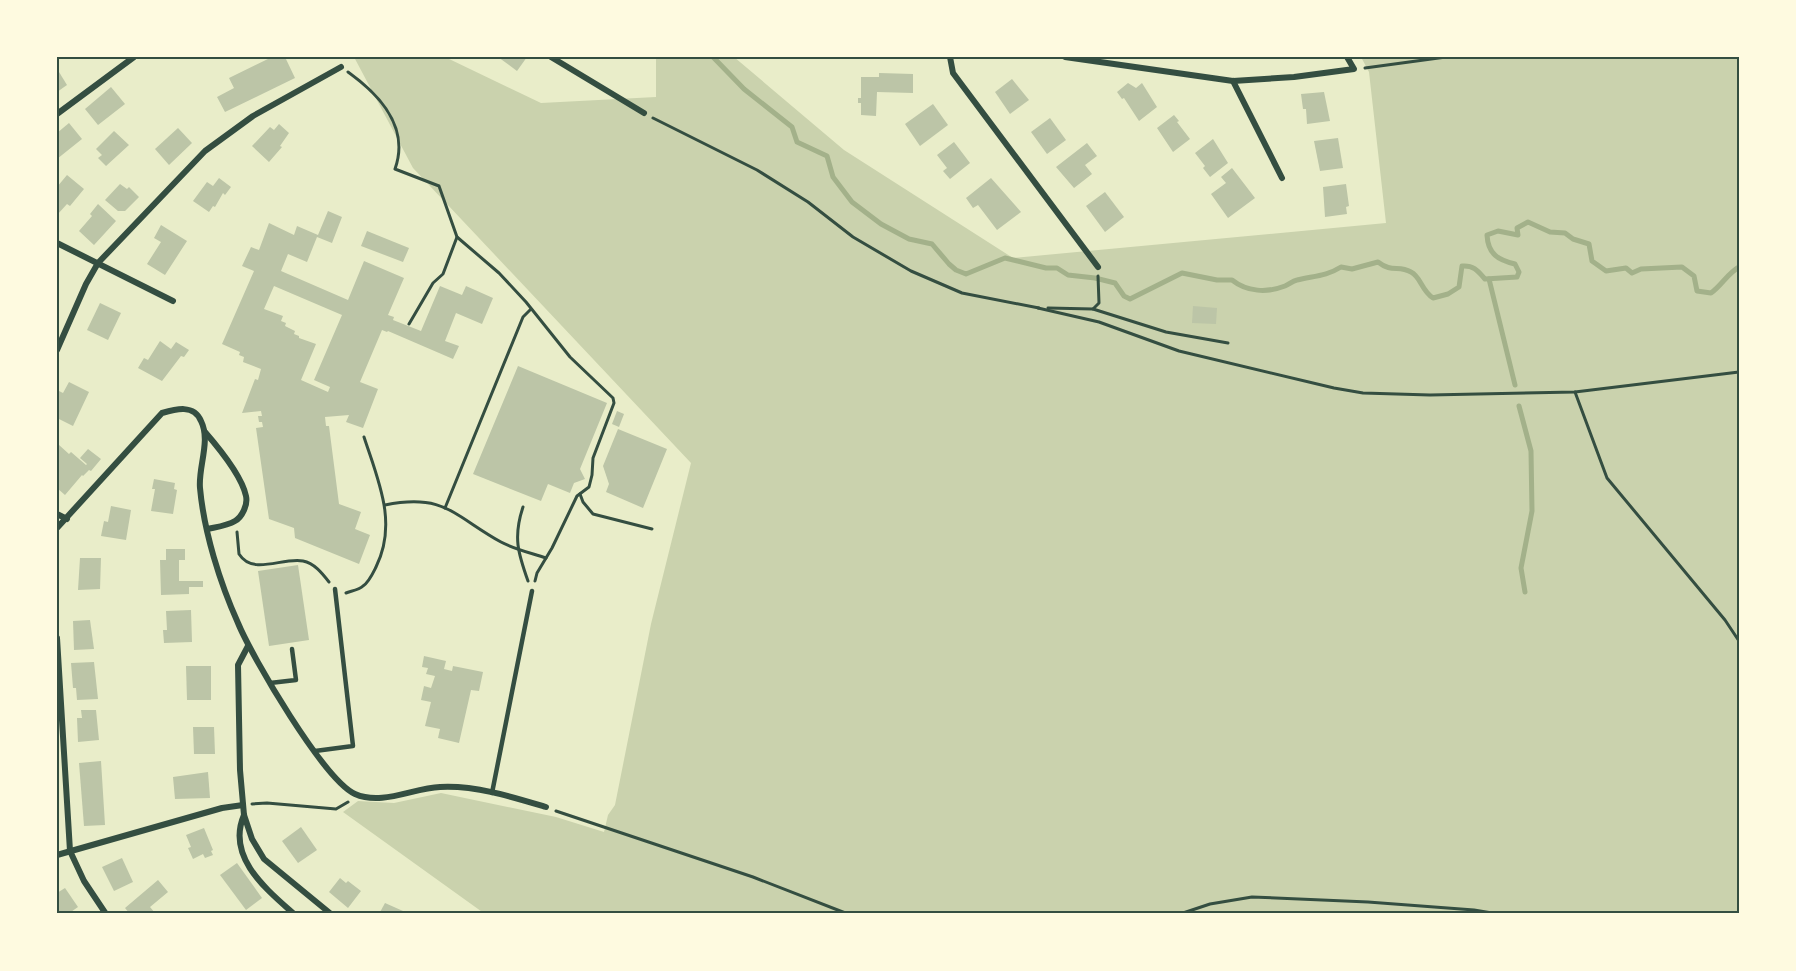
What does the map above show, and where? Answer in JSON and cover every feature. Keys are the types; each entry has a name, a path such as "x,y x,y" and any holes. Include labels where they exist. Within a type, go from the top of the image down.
{"street":[{"path":"57,114 134,57"},
{"path":"551,57 644,113"},
{"path":"950,57 953,73 1098,267"},
{"path":"1065,57 1233,81 1294,77 1354,69 1347,57"},
{"path":"57,350 86,284 98,263 205,151 254,116 340,67"},
{"path":"1233,81 1282,178"},
{"path":"57,243 173,301"},
{"path":"57,528 162,413 185,408 194,412 201,419 205,432 200,486 207,529 226,594 248,646 270,683 315,751 339,780 355,794 376,798 439,787 455,787 492,793 546,807"},
{"path":"205,432 219,448 247,497 246,507 235,521 207,529"},
{"path":"57,514 66,519"},
{"path":"57,638 70,851 84,881 106,914"},
{"path":"248,646 238,665 240,770 244,815 252,839 264,859 331,914"},
{"path":"57,855 222,808 243,805"},
{"path":"244,815 240,825 240,842 245,862 262,885 294,914"}],"lane":[{"path":"315,751 354,746 335,589"},
{"path":"492,793 532,591"},
{"path":"270,683 296,680 292,649"}],"path":[{"path":"1354,69 1446,57"},
{"path":"340,67 368,86 394,122 400,147 395,169 439,186 457,237 499,273 570,357 613,398 614,403 592,458 589,487 580,494 537,573 532,591"},
{"path":"644,113 757,170 808,202 853,237 911,271 962,293 1099,322 1179,351 1334,388 1363,393 1430,395 1575,392 1739,372"},
{"path":"409,324 433,283 443,274 457,237"},
{"path":"1093,309 1099,303 1098,267"},
{"path":"1038,308 1093,309 1166,332 1228,344"},
{"path":"445,508 523,317 531,309"},
{"path":"1575,392 1607,478 1725,620 1739,641"},
{"path":"336,597 364,586 381,558 386,537 383,493 364,437"},
{"path":"580,494 583,502 593,514 652,529"},
{"path":"385,505 421,500 453,510 503,543 546,558"},
{"path":"523,507 518,523 517,548 532,591"},
{"path":"235,521 239,554 242,560 256,565 302,561 313,565 335,589"},
{"path":"243,805 267,802 336,809 355,794"},
{"path":"546,807 753,877 848,914"},
{"path":"1180,914 1210,904 1252,897 1392,904 1498,914"}],"green space":[{"path":"354,57 445,57 541,103 656,97 656,57 734,57 844,150 1013,258 1386,223 1369,72 1361,57 1739,57 1739,914 485,914 343,812 358,801 394,803 441,793 556,817 604,832 608,815 615,805 651,624 691,463 413,168"}],"building":[{"path":"272,57 285,57 295,78 225,112 217,97 234,88 229,78"},
{"path":"498,57 527,57 517,71"},
{"path":"59,72 67,85 57,92 57,73"},
{"path":"879,73 913,74 913,93 877,92 876,116 861,115 861,103 858,103 858,98 861,98 861,77 879,77"},
{"path":"1012,79 1029,100 1010,114 995,92"},
{"path":"1128,83 1136,88 1142,83 1157,107 1139,121 1124,98 1122,99 1117,92"},
{"path":"111,87 125,104 98,125 85,109"},
{"path":"1324,92 1330,121 1307,124 1306,109 1303,109 1301,94"},
{"path":"933,104 948,125 920,146 905,124"},
{"path":"1174,115 1190,139 1173,152 1157,128"},
{"path":"1050,118 1066,140 1047,154 1031,132"},
{"path":"69,123 82,139 57,159 57,133"},
{"path":"279,124 289,133 280,146 282,147 269,162 252,146 270,127 274,130"},
{"path":"178,128 192,143 169,165 155,149"},
{"path":"114,131 129,145 106,166 98,158 102,155 96,149"},
{"path":"1338,138 1343,168 1320,171 1314,141"},
{"path":"1213,139 1228,163 1210,177 1195,153"},
{"path":"954,142 970,163 950,179 943,171 947,168 937,155"},
{"path":"1087,143 1097,156 1085,165 1092,174 1074,188 1056,167"},
{"path":"1232,168 1255,198 1228,218 1211,194 1226,183 1221,177"},
{"path":"67,175 84,189 70,206 67,204 57,215 57,187"},
{"path":"219,178 231,187 225,195 223,193 215,207 213,206 209,212 193,201 207,182 213,186"},
{"path":"991,178 1021,212 997,230 978,205 973,208 966,198"},
{"path":"120,184 127,189 129,187 139,197 125,211 118,211 105,200"},
{"path":"1346,184 1349,206 1346,207 1347,214 1325,217 1323,187"},
{"path":"1105,192 1124,217 1105,232 1086,206"},
{"path":"98,204 116,221 94,245 79,231 92,216 90,214"},
{"path":"328,211 342,217 332,243 317,237 307,262 288,254 281,271 348,300 364,261 404,278 388,315 394,317 393,320 421,331 440,286 462,295 466,286 493,298 482,324 456,313 445,341 459,346 453,359 382,330 360,382 378,389 363,428 346,422 349,415 325,417 326,426 329,426 339,504 361,512 355,529 370,535 359,564 295,538 294,528 269,519 256,428 263,427 258,416 262,416 261,411 242,413 261,369 243,362 244,357 239,355 240,352 222,344 254,271 242,266 251,247 259,250 269,223 294,235 297,226 318,235","holes":["274,286 342,315 314,380 330,387 328,392 301,380 316,344 294,334 295,331 281,321 283,316 264,309"]},
{"path":"161,225 187,241 165,275 147,264 161,242 154,238"},
{"path":"367,231 409,248 403,262 361,246"},
{"path":"100,303 121,313 108,340 87,330"},
{"path":"1193,306 1217,308 1216,324 1192,323"},
{"path":"160,341 171,349 176,342 189,350 184,357 181,356 162,381 138,368 144,358 148,360"},
{"path":"518,366 607,403 580,469 585,479 574,483 570,493 548,484 541,501 473,474"},
{"path":"69,382 89,392 73,426 57,418 59,406 57,396 59,391 63,393"},
{"path":"617,411 624,414 619,427 612,424"},
{"path":"618,429 667,449 643,508 606,492 609,484 603,466"},
{"path":"59,445 86,465 80,458 88,449 101,459 91,471 82,475 65,495 57,488 57,448"},
{"path":"154,479 175,483 174,489 177,490 173,514 151,511 155,489 152,489"},
{"path":"111,506 131,510 126,540 101,536 104,521 108,522"},
{"path":"166,549 185,549 185,560 179,560 179,581 203,581 203,587 189,587 189,594 161,595 160,560 166,560"},
{"path":"80,558 101,558 100,589 78,590"},
{"path":"298,565 309,640 269,646 258,571"},
{"path":"191,610 192,642 164,643 163,630 167,630 166,611"},
{"path":"90,620 94,649 74,650 73,621"},
{"path":"424,656 446,661 444,669 452,671 453,666 483,672 479,691 471,690 459,743 438,738 440,729 425,726 431,702 421,700 424,686 431,688 435,676 426,674 428,668 422,667"},
{"path":"94,662 98,699 77,700 76,688 73,688 71,663"},
{"path":"186,666 211,666 211,700 187,700"},
{"path":"81,710 96,710 99,740 78,742 77,718 82,718"},
{"path":"193,727 214,727 215,754 194,754"},
{"path":"101,761 105,825 84,826 79,763"},
{"path":"208,772 210,798 175,799 173,777"},
{"path":"301,827 317,850 298,863 282,841"},
{"path":"204,828 213,855 205,858 203,854 193,859 186,835"},
{"path":"122,858 133,882 114,891 102,867"},
{"path":"237,863 262,898 246,910 220,875"},
{"path":"340,878 361,891 348,908 329,892"},
{"path":"158,880 168,892 150,907 155,913 130,914 125,908"},
{"path":"65,888 78,907 68,914 57,914 57,893"},
{"path":"385,903 403,911 402,914 379,914"}],"waterway":[{"path":"713,57 744,89 792,127 797,142 827,156 833,177 852,202 881,224 909,239 932,244 949,264 966,274 1005,258 1046,268 1057,268 1068,275 1115,283 1124,296 1130,299 1182,273 1217,280 1232,280 1244,287 1264,290 1278,288 1295,280 1325,274 1341,267 1352,269 1378,262 1387,267 1411,272 1433,298 1448,294 1459,287 1462,266 1473,268 1485,279 1517,277 1519,272 1515,264 1495,255 1489,247 1487,235 1498,231 1518,235 1517,228 1528,222 1550,232 1565,233 1573,239 1589,244 1592,261 1606,271 1626,268 1632,273 1641,269 1682,267 1694,276 1697,291 1711,293 1739,267"},
{"path":"1489,279 1515,385"},
{"path":"1519,406 1531,451 1532,511 1521,568 1525,592"}]}
